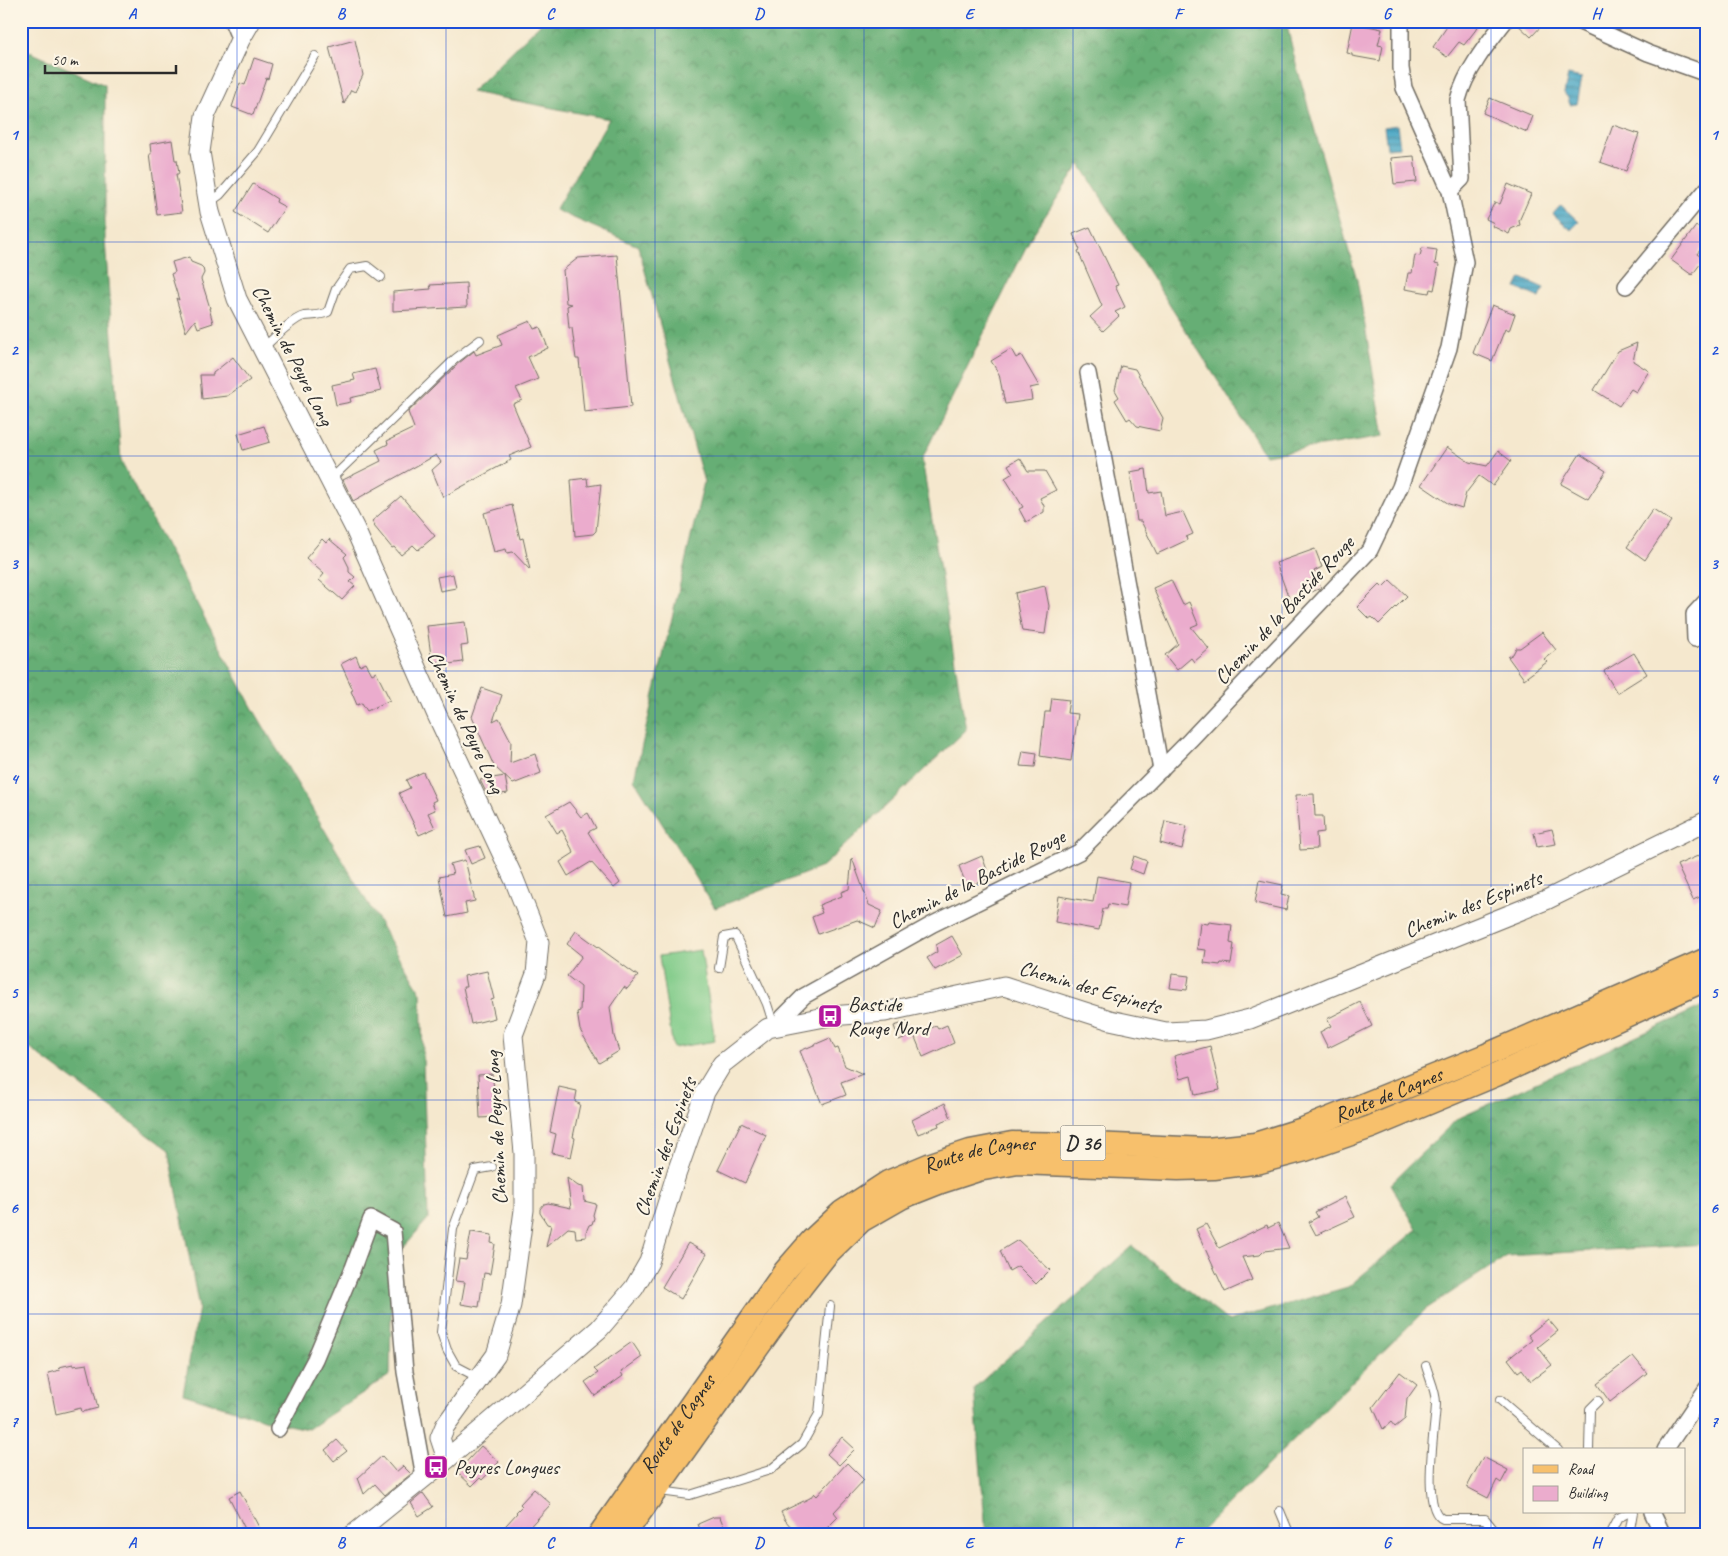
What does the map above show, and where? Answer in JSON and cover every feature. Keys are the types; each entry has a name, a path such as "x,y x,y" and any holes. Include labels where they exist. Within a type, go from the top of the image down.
{"main road":[{"name":"Route de Cagnes","path":"598,1535 785,1271 812,1240 842,1212 888,1182 931,1164 970,1151 1012,1143 1207,1148 1255,1144 1303,1129 1460,1066 1707,959"},
{"name":"Route de Cagnes","path":"624,1535 801,1287 827,1254 861,1221 903,1198 941,1182 978,1170 1018,1163 1178,1170 1214,1168 1260,1162 1296,1153 1371,1127 1496,1075 1707,979"}],"street":[{"path":"232,21 240,40"},
{"name":"Chemin de Peyre Long","path":"252,21 240,40 205,116 200,152 208,204 237,299 355,529 436,715 514,879 539,942 536,974 513,1035 524,1153 524,1210 511,1305 496,1355 445,1426 440,1438 447,1459"},
{"name":"Chemin de la Bastide Rouge","path":"776,1026 804,996 933,924 1079,852 1296,630 1370,550 1400,487 1449,348 1465,262 1450,191 1404,88 1401,68 1401,21"},
{"path":"1450,191 1462,179 1458,119 1460,91 1484,47 1505,21"},
{"path":"1578,21 1648,53 1707,74"},
{"path":"1626,286 1707,189"},
{"path":"1088,373 1161,770"},
{"path":"1707,600 1694,614 1694,639 1707,633"},
{"name":"Chemin des Espinets","path":"353,1535 447,1459 599,1329 634,1288 649,1262 705,1092 722,1064 768,1028 830,1016 885,1012 1004,986 1128,1024 1166,1032 1206,1030 1250,1019 1546,900 1707,821"},
{"path":"278,1429 315,1359 371,1219 393,1231 405,1372 424,1477"},
{"path":"1666,1448 1707,1388"},
{"path":"1653,1514 1663,1535"}],"lane":[{"path":"208,204 220,195 258,151 315,56"},
{"path":"262,349 289,325 303,316 320,316 328,312 336,289 350,269 367,266 381,277"},
{"path":"331,479 455,359 480,340"},
{"path":"719,968 724,937 735,935 776,1026"},
{"path":"479,1378 456,1366 447,1350 441,1332 453,1229 475,1170 492,1167"},
{"path":"656,1490 690,1495 770,1470 802,1444 819,1414 830,1306"},
{"path":"1426,1366 1436,1401 1430,1470 1432,1502 1435,1511 1439,1518 1443,1519 1485,1520 1498,1535"},
{"path":"1500,1400 1556,1448"},
{"path":"1589,1448 1590,1409 1598,1401"},
{"path":"1280,1511 1290,1535"},
{"path":"1609,1535 1618,1518 1627,1514"},
{"path":"1629,1535 1632,1514"}],"green space":[{"path":"543,21 1286,21 1295,60 1357,280 1384,436 1265,455 1080,164 1031,237 922,459 966,730 822,867 715,908 634,779 704,482 638,246 555,210 609,119 471,92"},
{"path":"21,48 105,85 105,240 121,461 252,707 421,993 428,1219 392,1260 390,1375 308,1429 273,1422 183,1394 199,1308 169,1150 21,1042"},
{"path":"701,950 715,1041 673,1048 659,956"},
{"path":"1707,1004 1707,1244 1507,1256 1426,1309 1197,1535 986,1535 974,1388 1132,1246 1228,1321 1348,1287 1417,1229 1390,1184 1457,1119"}],"water":[{"path":"1568,75 1582,78 1577,104 1570,105 1564,93"},
{"path":"1397,125 1400,147 1387,148 1384,127"},
{"path":"1561,205 1579,222 1571,230 1553,214"},
{"path":"1521,278 1544,288 1540,298 1516,288"}],"building":[{"path":"1451,21 1470,21 1478,27 1464,45 1459,42 1447,57 1433,47"},
{"path":"1514,21 1546,21 1531,37"},
{"path":"1353,23 1382,29 1378,45 1383,46 1380,61 1352,56 1352,54 1347,53"},
{"path":"355,40 363,75 355,92 351,90 344,104 329,47"},
{"path":"254,58 272,64 253,115 232,107 240,83 245,85"},
{"path":"1490,98 1533,116 1527,132 1483,113"},
{"path":"1613,125 1639,134 1626,171 1600,162"},
{"path":"172,140 179,174 176,174 182,212 157,215 149,154 151,154 150,144"},
{"path":"1414,156 1417,182 1394,184 1391,158"},
{"path":"253,184 277,199 276,202 285,207 268,233 235,212"},
{"path":"1508,184 1531,194 1519,221 1520,225 1511,229 1509,234 1492,226 1494,223 1486,219 1495,202 1500,204"},
{"path":"1696,226 1707,234 1707,241 1697,254 1704,259 1692,275 1671,260"},
{"path":"1090,227 1118,285 1115,286 1125,307 1115,312 1119,316 1103,331 1090,317 1102,306 1078,251 1080,250 1073,234"},
{"path":"1422,248 1437,250 1435,264 1439,265 1434,290 1430,289 1429,293 1405,289 1408,273 1412,273 1415,255 1420,256"},
{"path":"617,255 631,407 584,412 579,359 576,359 572,328 569,328 567,306 572,304 566,303 563,270 578,258"},
{"path":"189,257 191,262 203,268 204,273 201,279 213,323 198,328 195,320 186,332 171,274 175,272 172,262"},
{"path":"466,283 467,307 393,311 393,292 431,289 430,285"},
{"path":"1492,305 1515,314 1509,331 1505,329 1492,361 1473,353"},
{"path":"530,321 534,329 540,327 548,348 528,357 538,379 516,388 522,400 513,404 531,447 509,456 511,460 443,497 432,470 441,462 436,455 353,501 343,480 381,461 376,450 388,444 387,441 414,428 408,412 474,351 476,355 502,345 498,335"},
{"path":"1637,343 1633,361 1649,371 1636,392 1631,389 1619,406 1594,390 1618,351"},
{"path":"1011,349 1016,358 1021,355 1039,386 1030,388 1032,400 1005,404 999,374 991,361"},
{"path":"233,357 250,380 227,396 202,399 200,375 213,375"},
{"path":"1121,366 1135,369 1163,418 1160,431 1137,426 1130,418 1127,420 1115,400 1119,397 1115,390"},
{"path":"375,369 381,391 350,398 351,402 336,405 332,385 355,380 353,374"},
{"path":"264,426 270,442 243,450 238,434"},
{"path":"1447,447 1469,462 1487,466 1498,451 1511,461 1493,486 1479,476 1466,493 1462,508 1449,504 1421,485"},
{"path":"1580,454 1606,471 1588,499 1561,484"},
{"path":"1020,458 1028,471 1045,471 1056,490 1040,498 1044,506 1044,512 1026,522 1019,509 1023,507 1005,478 1013,473 1008,465"},
{"path":"1146,469 1149,493 1161,491 1165,516 1183,512 1193,534 1186,537 1187,540 1157,554 1141,521 1137,521 1130,472"},
{"path":"587,478 588,486 601,484 596,531 593,534 575,536 571,480"},
{"path":"401,496 435,536 418,550 413,545 401,555 394,547 392,548 372,521"},
{"path":"512,505 520,539 523,538 530,570 513,552 507,553 506,549 494,552 484,513"},
{"path":"1653,509 1671,521 1645,560 1627,547"},
{"path":"322,539 326,543 329,539 347,554 344,557 349,567 349,572 355,577 350,582 355,586 342,600 319,580 324,574 306,558"},
{"path":"1315,549 1322,567 1314,571 1321,588 1290,601 1276,563"},
{"path":"453,574 456,588 440,591 437,577"},
{"path":"1171,580 1183,605 1189,602 1198,624 1191,627 1209,649 1194,662 1191,658 1177,670 1165,655 1178,644 1153,588"},
{"path":"1390,580 1407,596 1379,624 1372,617 1369,619 1357,607 1380,584 1383,587"},
{"path":"1045,586 1049,606 1045,634 1022,631 1015,593"},
{"path":"465,622 468,645 461,646 463,662 441,665 441,661 432,663 427,626"},
{"path":"1542,632 1556,650 1544,659 1547,662 1524,679 1508,657 1513,654 1516,648 1520,648"},
{"path":"1634,653 1647,674 1617,693 1604,671"},
{"path":"356,656 360,666 366,663 372,674 376,672 390,700 367,711 362,703 357,705 351,691 353,690 341,664"},
{"path":"482,688 502,695 493,721 499,718 511,741 510,763 535,754 541,773 513,784 494,766 472,717"},
{"path":"1052,698 1069,700 1067,713 1078,714 1071,761 1040,756 1045,712 1050,712"},
{"path":"1023,751 1037,753 1035,767 1020,766"},
{"path":"423,772 436,800 432,802 435,810 428,813 435,828 419,835 399,793 410,788 406,780"},
{"path":"505,776 508,793 488,796 480,780"},
{"path":"1314,794 1315,816 1323,816 1324,832 1316,833 1317,849 1300,850 1296,795"},
{"path":"569,802 581,817 588,813 596,828 588,832 620,883 614,888 591,862 568,876 560,862 574,853 562,830 557,833 546,815"},
{"path":"1165,821 1187,826 1182,849 1160,843"},
{"path":"1552,829 1556,844 1537,847 1534,833"},
{"path":"480,846 485,858 471,864 465,850"},
{"path":"1707,852 1707,894 1693,900 1677,865"},
{"path":"982,856 987,870 984,871 987,879 967,887 959,866"},
{"path":"1134,856 1147,861 1143,874 1130,869"},
{"path":"852,858 869,905 882,911 875,928 857,920 818,934 812,917 822,913 819,905 842,896 841,892 849,889"},
{"path":"465,860 475,901 465,903 467,913 447,917 439,877 453,874 450,864"},
{"path":"1097,876 1129,882 1125,907 1108,904 1107,909 1103,909 1099,930 1055,922 1059,896 1093,902"},
{"path":"1259,880 1283,885 1281,894 1289,896 1286,910 1255,903"},
{"path":"1209,922 1232,925 1230,943 1234,944 1231,964 1204,963 1206,950 1197,949 1200,923 1208,924"},
{"path":"576,931 638,976 627,989 624,987 610,1007 614,1036 619,1051 599,1063 580,1030 577,1012 580,1011 581,987 567,976 582,956 567,944"},
{"path":"952,936 963,955 935,970 927,958 937,952 936,945"},
{"path":"487,971 494,999 491,1000 495,1018 471,1024 463,987 466,987 464,976"},
{"path":"1172,974 1189,976 1187,990 1170,988"},
{"path":"1360,1002 1372,1026 1328,1048 1320,1032 1331,1026 1327,1019"},
{"path":"907,1022 913,1034 899,1040 894,1026"},
{"path":"947,1025 954,1043 923,1057 914,1035 936,1026 938,1029"},
{"path":"830,1038 835,1049 838,1048 845,1066 863,1074 841,1082 846,1095 822,1104 800,1051"},
{"path":"1210,1046 1220,1090 1195,1095 1191,1076 1180,1079 1174,1056"},
{"path":"492,1074 498,1117 480,1118 478,1075"},
{"path":"559,1087 577,1091 575,1102 580,1104 571,1157 552,1153 556,1134 550,1132"},
{"path":"945,1103 951,1118 938,1123 939,1126 918,1134 912,1120"},
{"path":"741,1123 766,1135 745,1183 718,1170"},
{"path":"567,1178 578,1186 583,1187 584,1201 596,1204 594,1218 586,1232 586,1237 576,1238 575,1229 568,1228 546,1247 551,1225 547,1224 540,1213 540,1209 544,1204 548,1203 571,1208"},
{"path":"1345,1197 1355,1217 1316,1235 1309,1222 1318,1217 1315,1212"},
{"path":"1278,1223 1289,1248 1264,1251 1260,1255 1242,1257 1252,1280 1225,1292 1196,1229 1206,1224 1219,1248 1267,1225 1268,1228"},
{"path":"471,1232 492,1235 491,1243 495,1244 490,1274 484,1273 479,1307 461,1304 465,1282 455,1281 459,1259 466,1260"},
{"path":"1018,1240 1050,1270 1036,1284 1018,1266 1009,1271 1000,1251"},
{"path":"688,1243 707,1254 681,1299 662,1287"},
{"path":"1548,1319 1558,1331 1538,1347 1552,1365 1531,1381 1522,1369 1518,1372 1508,1359 1532,1340 1528,1335"},
{"path":"632,1342 642,1357 621,1372 623,1376 595,1396 585,1382 598,1373 594,1369"},
{"path":"1633,1356 1647,1373 1610,1402 1597,1384"},
{"path":"73,1364 73,1366 87,1364 98,1408 82,1412 81,1408 56,1414 48,1373 60,1370 59,1367"},
{"path":"1400,1372 1417,1385 1407,1399 1405,1419 1395,1427 1391,1422 1383,1429 1373,1407"},
{"path":"842,1437 855,1449 839,1465 827,1454"},
{"path":"337,1440 347,1451 334,1461 325,1450"},
{"path":"481,1446 499,1462 482,1480 480,1478 472,1486 457,1472"},
{"path":"382,1456 396,1472 403,1466 411,1474 385,1495 375,1484 364,1494 358,1478"},
{"path":"1483,1457 1508,1470 1501,1483 1497,1480 1488,1498 1467,1487"},
{"path":"847,1463 864,1480 834,1512 838,1517 820,1535 814,1535 808,1528 798,1535 785,1520 781,1512 810,1498 814,1493 817,1496"},
{"path":"534,1489 551,1504 522,1535 497,1535 517,1513 522,1506 520,1504"},
{"path":"240,1491 263,1535 248,1535 229,1497"},
{"path":"423,1493 433,1507 419,1516 411,1503"},
{"path":"714,1517 720,1517 727,1535 702,1535 698,1524"}],"place":[{"name":"Bastide Rouge Nord","path":"830,1016"},
{"name":"Peyres Longues","path":"436,1467"}]}
